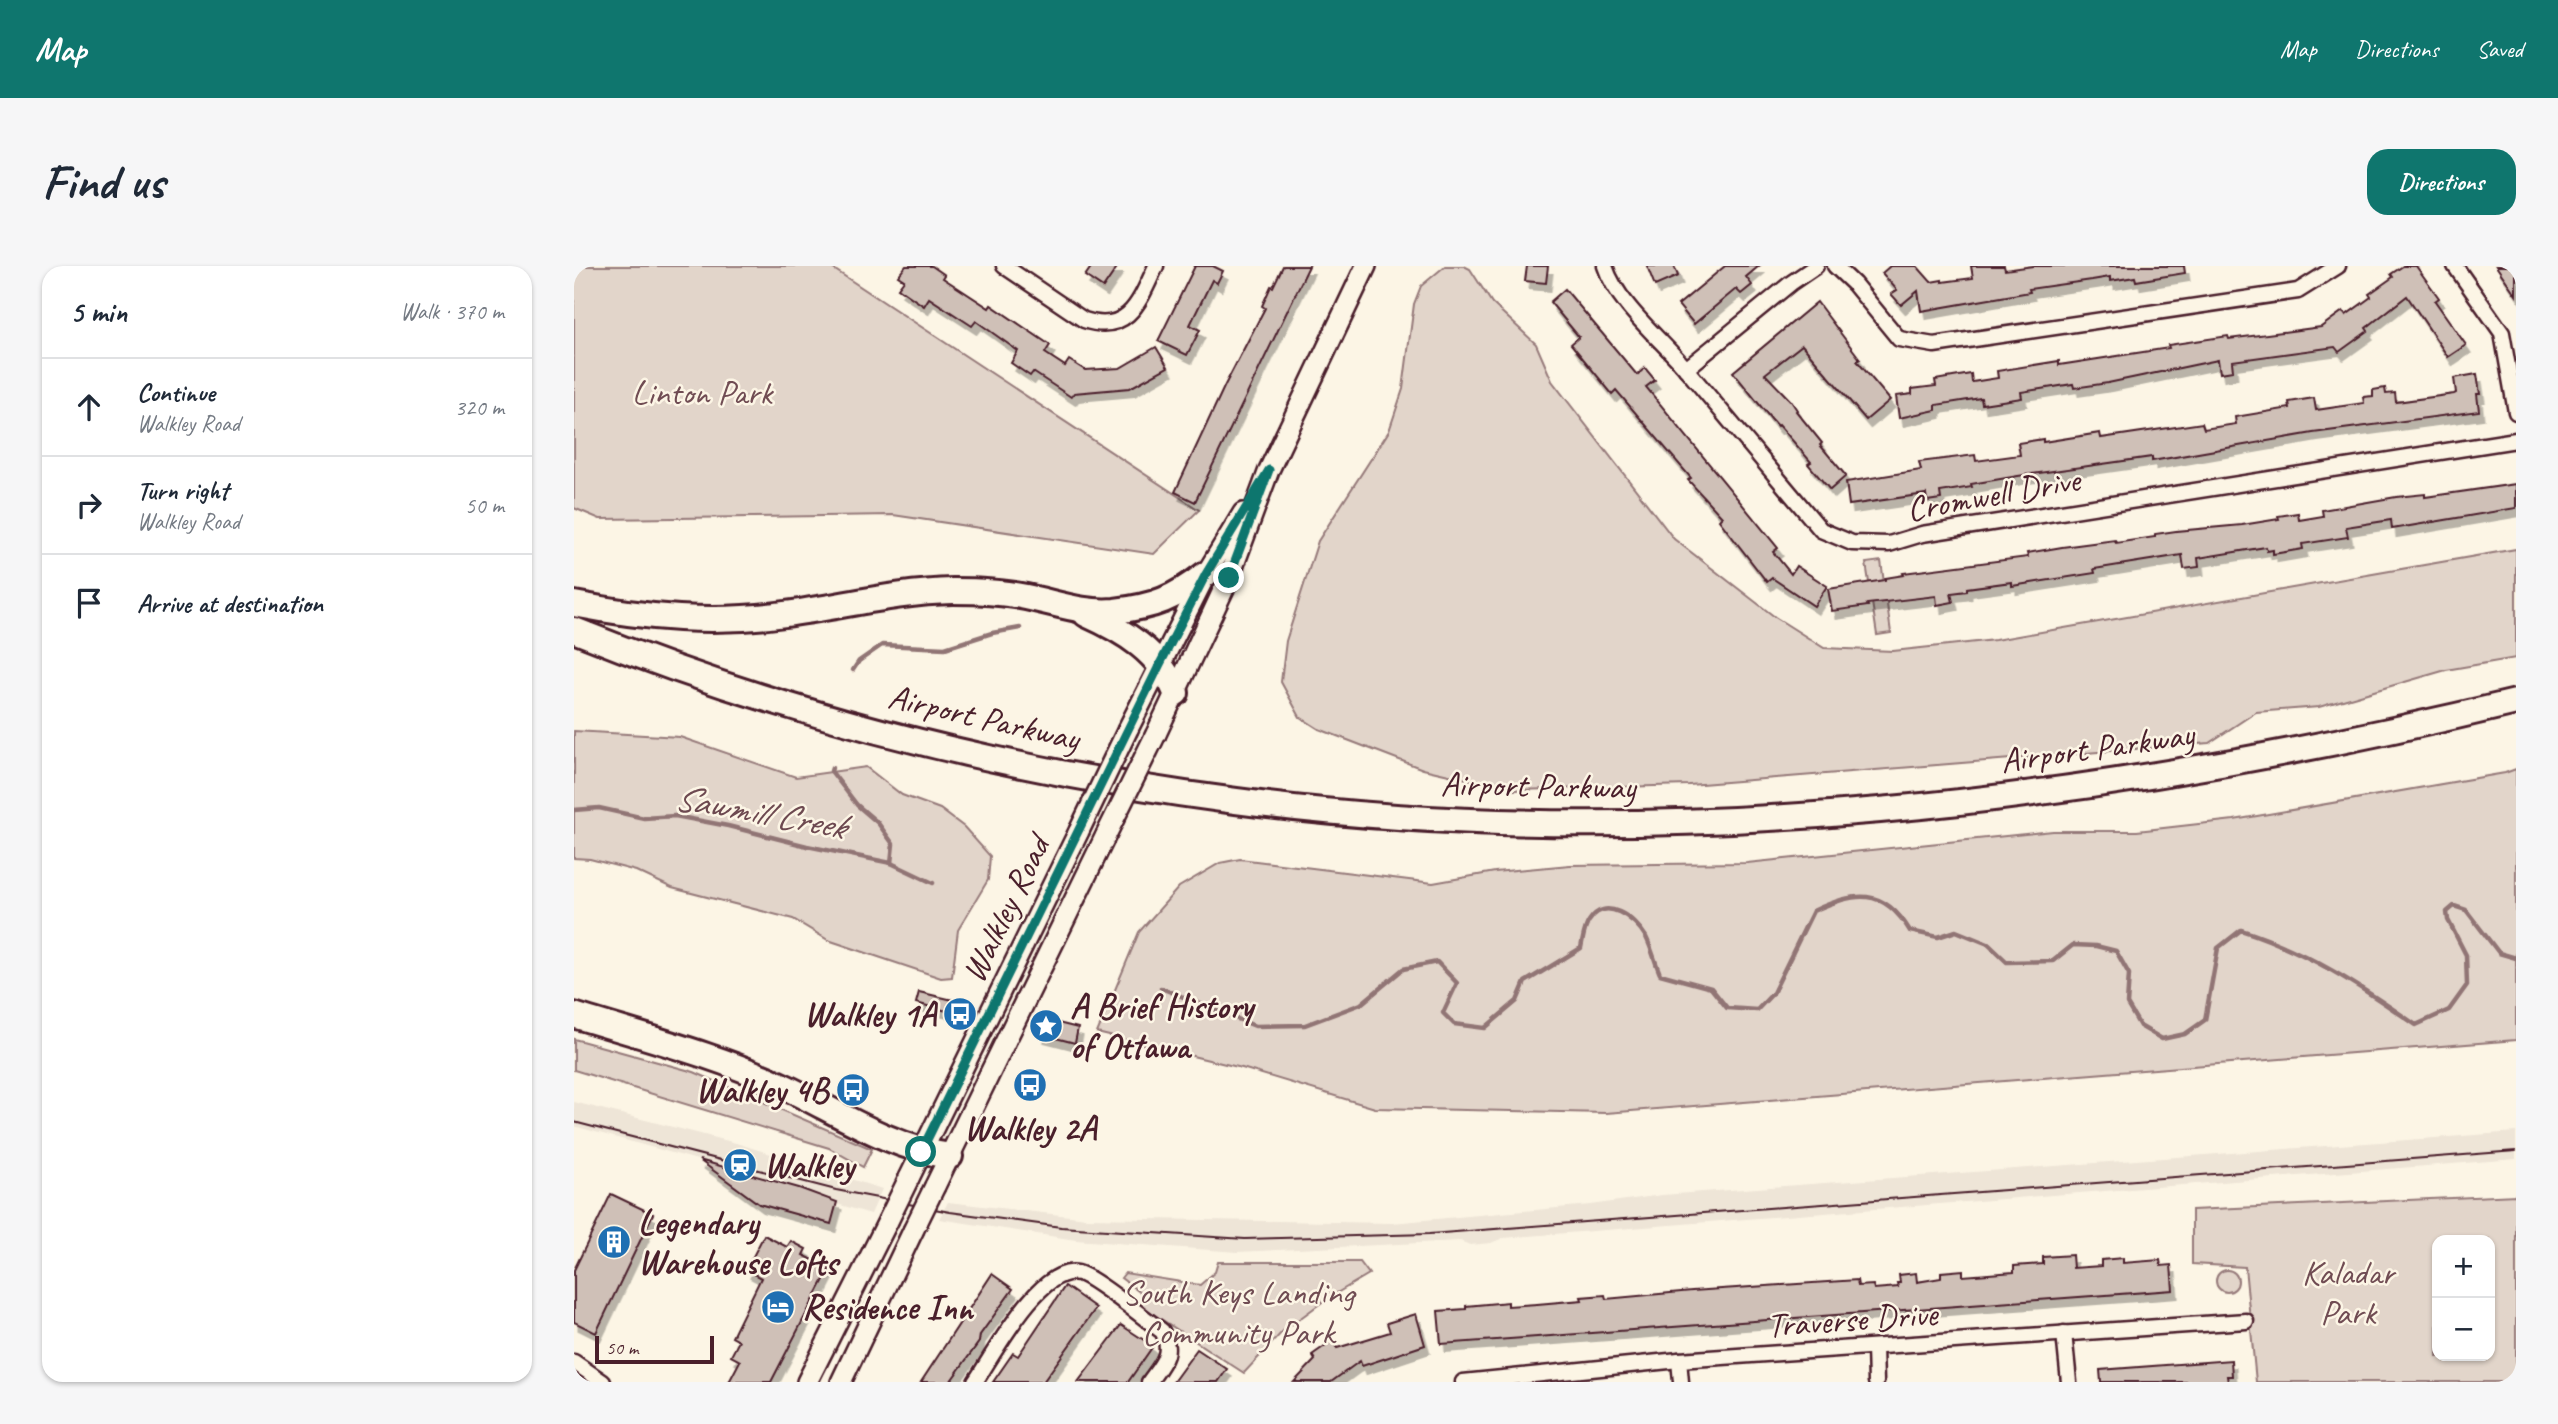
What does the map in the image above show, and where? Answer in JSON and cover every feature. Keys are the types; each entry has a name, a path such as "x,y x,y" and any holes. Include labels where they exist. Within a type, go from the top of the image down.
{"highway":[{"path":"574,604 614,612 701,620 782,615 922,593 970,591 1020,596 1076,609 1112,611 1153,605 1185,590 1206,574"},
{"path":"1076,609 1131,638 1160,664 1177,693"},
{"name":"Airport Parkway","path":"574,630 672,667 797,708 1041,769 1235,801 1343,812 1523,822 1738,820 1942,804 2037,793 2264,756 2426,724 2516,702"},
{"path":"574,1015 739,1068 950,1156"}],"main road":[{"name":"Walkley Road","path":"841,1382 1177,693 1229,578 1269,470 1366,266"},
{"name":"Walkley Road","path":"807,1382 1160,664 1206,574 1269,470"}],"street":[{"path":"1004,266 1084,320 1097,324 1110,324 1129,314 1140,300 1156,266"},
{"name":"Cromwell Drive","path":"1605,266 1618,292 1821,530 1852,543 1889,544 1922,534 2516,440"},
{"path":"1686,369 1791,283 1816,266"},
{"path":"1835,266 1854,284 1899,339 1934,345 2298,291 2338,266"},
{"path":"2455,266 2502,333 2516,412"},
{"path":"975,1382 1033,1296 1046,1282 1060,1273 1079,1273 1162,1331 1168,1342 1166,1355 1149,1382"},
{"name":"Traverse Drive","path":"1463,1382 1679,1360 2246,1321"},
{"path":"2064,1333 2069,1382"},
{"path":"1875,1347 1876,1382"},
{"path":"1679,1360 1681,1382"},
{"path":"574,1362 603,1382"}],"shaded area":[{"path":"574,1102 736,1143 882,1189 871,1214 837,1204 799,1188 574,1126"},
{"path":"2516,1132 2516,1159 1503,1238 1491,1243 1470,1245 1460,1241 1237,1252 1076,1240 939,1219 948,1202 1087,1218 1392,1223 1590,1205 1662,1195"}],"green space":[{"name":"Linton Park","path":"574,266 829,266 1199,510 1154,554 893,515 600,519 574,508"},
{"path":"1445,266 1464,266 1470,269 1492,303 1536,344 1552,381 1674,539 1775,617 1824,648 1893,651 1995,640 2516,549 2516,658 2446,670 2319,707 2256,712 2209,743 1689,785 1514,790 1423,769 1319,729 1300,717 1281,682 1286,641 1318,541 1389,431 1403,389 1414,304 1421,286"},
{"path":"1881,561 1891,633 1877,635 1866,563"},
{"path":"574,731 680,737 796,777 866,767 902,795 940,809 964,827 990,856 988,880 958,930 952,977 941,978 828,940 793,919 672,888 636,871 590,859 574,858"},
{"path":"2516,769 2516,1040 1606,1113 1375,1108 1242,1068 1097,1033 1139,932 1179,887 1220,863 1240,859 1433,883 1495,872 1570,865 1747,863 2053,831 2137,831 2234,820"},
{"path":"574,1039 694,1072 872,1149 863,1167 829,1148 574,1070"},
{"name":"Kaladar Park","path":"2516,1195 2516,1382 2256,1382 2245,1267 2192,1264 2192,1210"},
{"name":"South Keys Landing Community Park","path":"1218,1262 1360,1262 1369,1274 1325,1300 1283,1331 1244,1373 1138,1304 1142,1294 1121,1278 1125,1273 1200,1285 1215,1272"},
{"path":"2227,1270 2235,1273 2238,1281 2235,1289 2227,1292 2219,1289 2216,1281 2219,1273"}],"building":[{"path":"906,266 932,266 945,275 943,278 989,308 991,305 1050,345 1045,353 1065,366 1069,360 1085,370 1120,368 1156,347 1168,367 1130,388 1074,393 1071,397 1033,372 1030,376 1011,363 1018,351 976,321 972,326 929,298 924,306 898,288 904,280 898,276"},
{"path":"1092,266 1118,266 1103,288 1085,276"},
{"path":"1195,266 1213,266 1223,271 1217,283 1212,280 1190,325 1200,330 1187,355 1158,341"},
{"path":"1283,266 1309,266 1195,502 1175,492 1265,308 1262,306 1271,286 1273,287"},
{"path":"1527,266 1548,266 1546,283 1525,281"},
{"path":"1647,266 1674,266 1678,276 1655,286"},
{"path":"1725,266 1759,266 1746,277 1752,285 1741,294 1736,289 1694,324 1678,305"},
{"path":"1890,266 1917,266 1931,282 1973,278 1971,266 2004,266 2005,270 2033,266 2184,266 2185,273 2136,281 2135,277 2110,281 2110,277 2029,289 2030,292 1921,311 1918,291 1901,305 1891,294 1897,290 1882,273"},
{"path":"2403,266 2416,266 2439,298 2435,301 2466,345 2448,357 2407,296 2366,328 2368,331 2339,352 2335,347 2232,361 2233,371 2220,373 2218,360 2108,383 2074,388 2073,384 2021,392 2022,398 1982,404 1981,398 1936,405 1936,410 1899,418 1896,396 1912,394 1912,389 1936,386 1935,380 1971,374 1972,382 1998,378 1997,371 2059,361 2059,365 2228,336 2229,339 2321,327 2343,311 2346,315 2371,297 2369,294 2393,277 2391,274"},
{"path":"2496,266 2516,266 2516,295"},
{"path":"1565,289 1637,375 1645,368 1655,380 1646,387 1778,548 1773,552 1791,574 1796,566 1827,586 1814,606 1772,578 1767,582 1719,520 1722,517 1688,480 1691,478 1616,390 1612,394 1571,344 1579,337 1550,302"},
{"path":"1817,302 1860,359 1857,361 1890,400 1866,420 1802,345 1765,374 1791,401 1822,443 1820,445 1846,476 1830,490 1808,464 1811,462 1779,425 1777,426 1733,372"},
{"path":"2477,374 2479,411 2313,433 2152,461 2152,457 2018,476 1940,492 1941,499 1927,501 1926,494 1849,505 1846,482 1921,470 1919,462 1975,455 1976,461 2020,455 2018,443 2043,439 2043,442 2100,433 2101,438 2202,423 2204,429 2236,424 2235,417 2290,408 2289,402 2314,398 2316,410 2364,403 2363,397 2373,396 2373,390 2385,388 2386,394 2395,393 2396,402 2454,394 2454,378"},
{"path":"2516,484 2516,508 2392,529 2391,520 2346,527 2348,537 2302,544 2303,549 2273,554 2273,550 2267,551 2266,547 2198,558 2199,567 2184,569 2182,555 2094,569 2095,573 2012,586 2012,582 1967,588 1967,591 1951,593 1953,602 1937,605 1936,596 1832,611 1828,589 1885,580 1904,575 1903,573 2028,557 2027,553 2062,547 2115,540 2116,543 2176,531 2242,525 2298,513 2299,520 2323,516 2322,510 2396,497 2425,494 2425,497"},
{"path":"919,992 975,1006 970,1017 916,1003"},
{"path":"1046,1020 1078,1028 1075,1043 1040,1034"},
{"path":"699,1160 799,1188 837,1202 831,1224 759,1204"},
{"name":"Legendary Warehouse Lofts","path":"611,1194 653,1214 596,1333 574,1322 574,1270"},
{"name":"Residence Inn","path":"764,1235 787,1247 791,1241 806,1249 803,1255 830,1268 771,1382 729,1382 740,1361 731,1356 739,1341 732,1337 761,1278 746,1270"},
{"path":"2072,1255 2073,1268 2101,1266 2101,1260 2123,1258 2123,1263 2160,1260 2161,1266 2171,1265 2173,1290 1441,1344 1438,1311 1466,1309 1466,1306 1508,1302 1508,1306 1582,1300 1581,1297 1605,1295 1606,1299 1857,1280 1858,1286 1873,1285 1874,1289 1898,1287 1899,1275 1916,1273 1917,1282 1941,1278 1941,1272 1963,1270 1963,1276 2014,1272 2014,1266 2043,1264 2043,1257"},
{"path":"992,1274 1013,1289 980,1335 979,1342 950,1382 921,1382"},
{"path":"1065,1286 1096,1308 1043,1382 993,1382 1013,1353 1018,1356"},
{"path":"1416,1314 1425,1345 1362,1366 1360,1361 1331,1382 1294,1382 1315,1360 1312,1355 1332,1341 1337,1348 1390,1332 1387,1323"},
{"path":"1121,1325 1153,1346 1128,1382 1078,1382"},
{"path":"1197,1349 1227,1369 1218,1382 1173,1382"},
{"path":"2231,1360 2232,1376 2227,1376 2228,1382 2101,1382 2100,1370"}],"waterway":[{"path":"853,670 859,661 882,645 945,648 992,633 1020,628"},
{"path":"832,768 831,771 857,805 878,823 893,844 891,863"},
{"name":"Sawmill Creek","path":"574,810 599,808 644,818 675,816 728,826 891,863 933,883"},
{"name":"Sawmill Creek","path":"1161,988 1255,1026 1305,1025 1361,1004 1403,969 1437,962 1457,983 1443,1013 1454,1024 1485,1028 1517,1001 1525,982 1581,948 1586,927 1596,913 1611,910 1627,917 1641,930 1660,974 1711,988 1727,1008 1757,1010 1773,993 1813,911 1855,897 1879,900 1889,906 1910,931 1938,937 1956,931 1988,944 2007,962 2053,961 2073,945 2096,946 2116,951 2129,974 2127,1004 2140,1026 2162,1039 2185,1034 2205,1020 2218,948 2241,930 2311,959 2416,1025 2449,1010 2467,985 2466,955 2448,920 2447,912 2454,906 2466,910 2499,953 2516,958"}],"tram line":[{"path":"574,1122 836,1190 950,1212 1061,1227 1245,1239 1429,1234 2516,1151"}],"place":[{"name":"Walkley 1A","path":"960,1014"},
{"name":"A Brief History of Ottawa","path":"1046,1026"},
{"name":"Walkley 2A","path":"1030,1085"},
{"name":"Walkley 4B","path":"853,1090"},
{"name":"Walkley","path":"740,1165"},
{"name":"Legendary Warehouse Lofts","path":"614,1242"},
{"name":"Residence Inn","path":"778,1307"}],"route":[{"path":"921,1152 1160,664 1206,574 1269,470 1229,578"}]}
